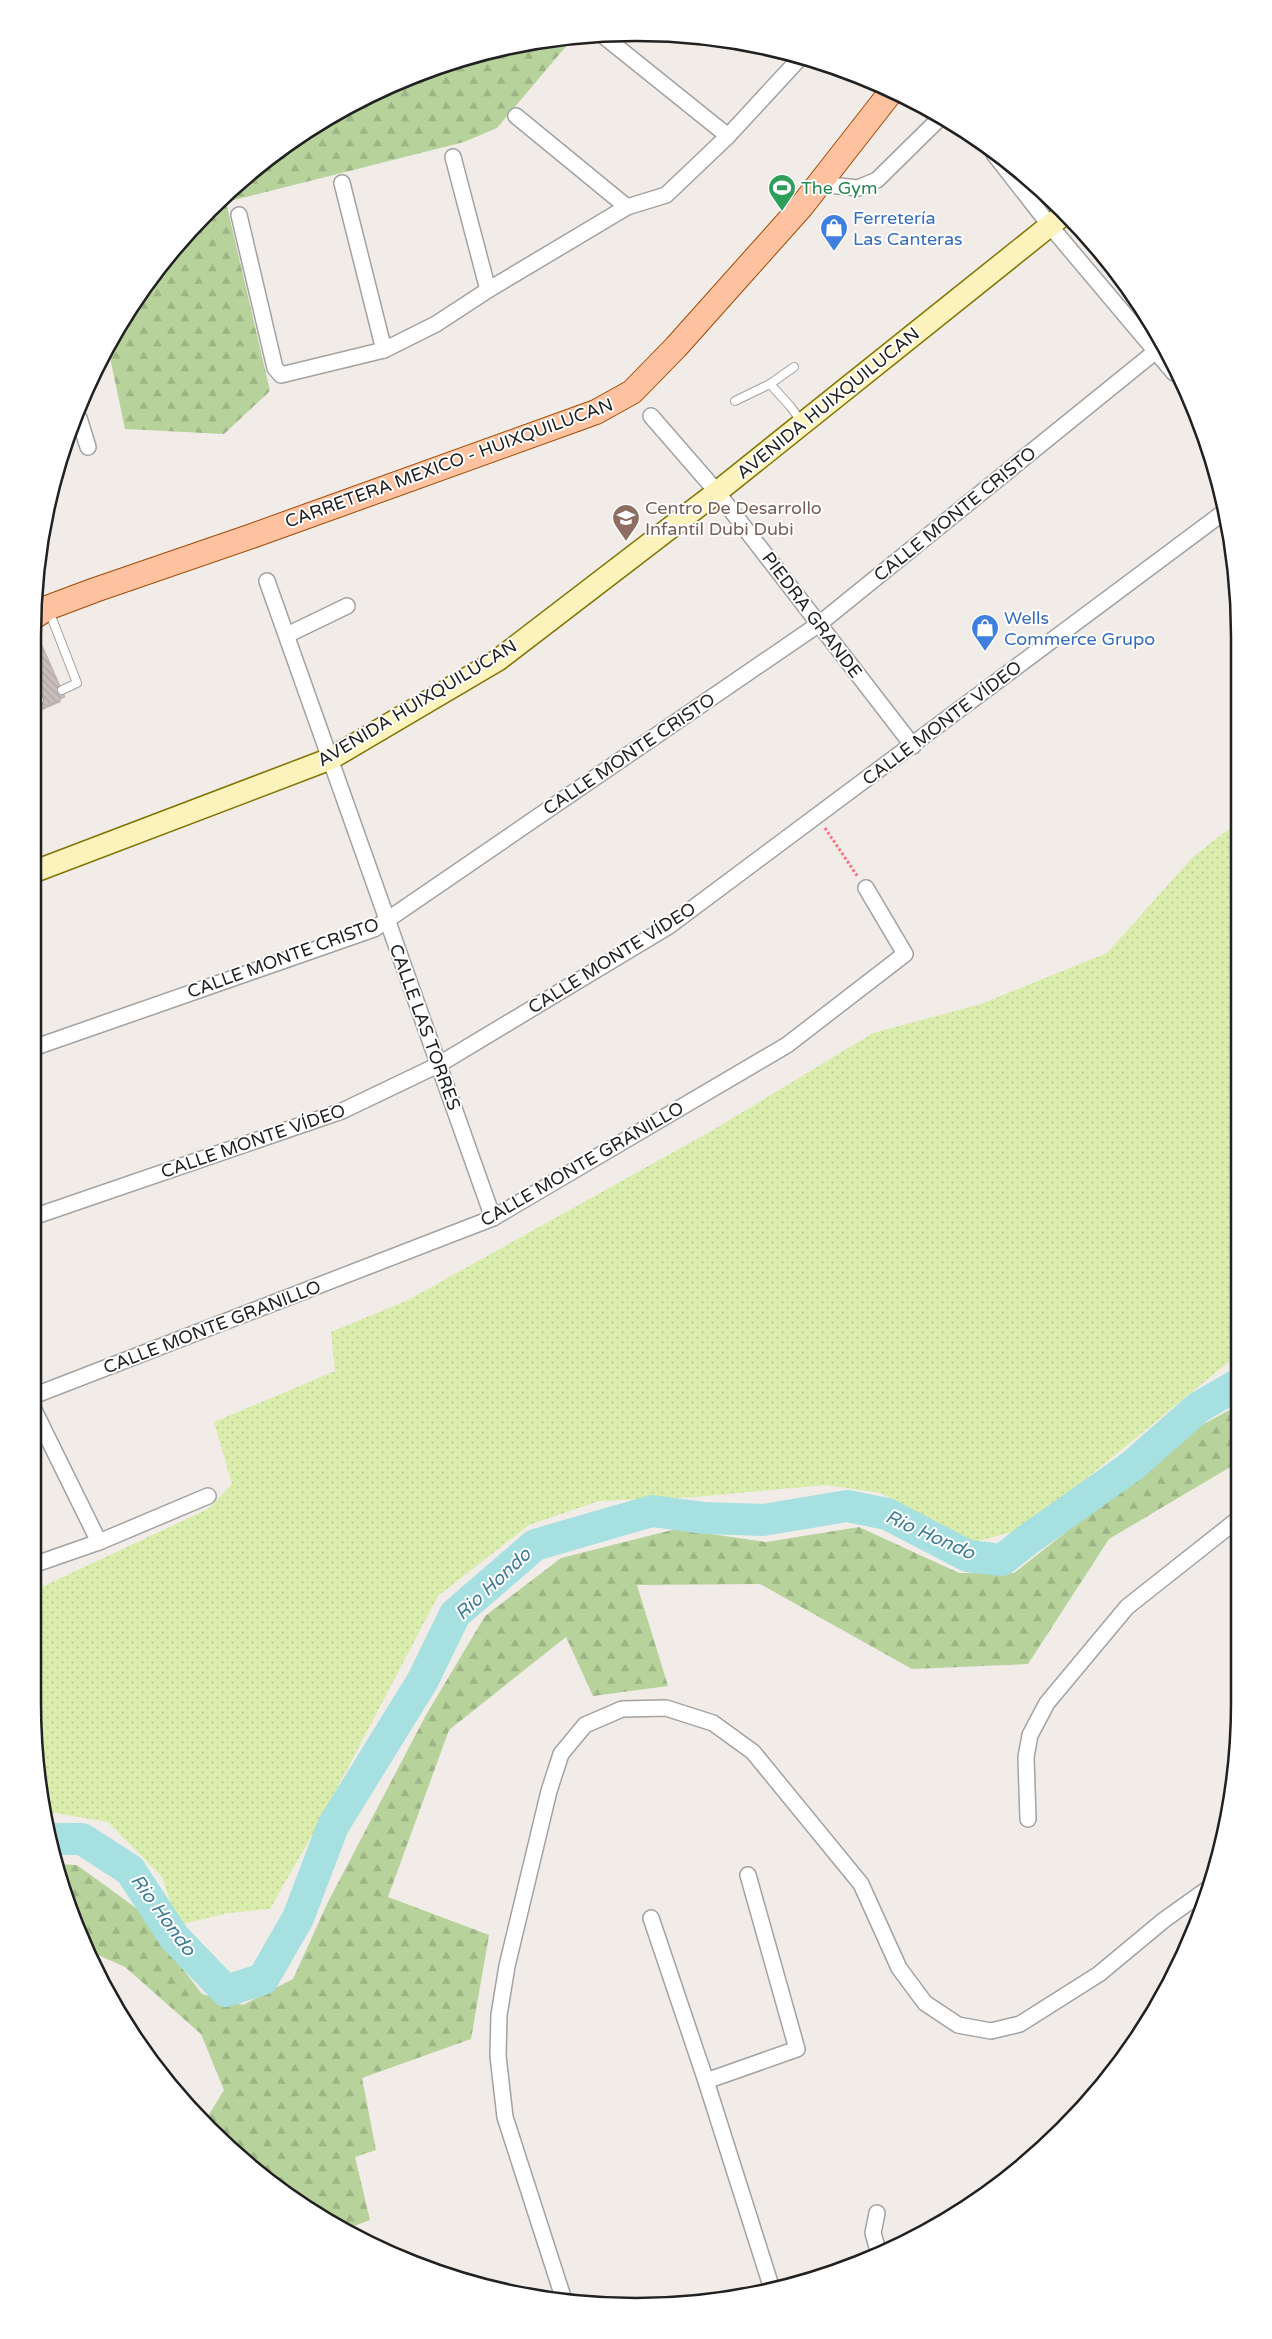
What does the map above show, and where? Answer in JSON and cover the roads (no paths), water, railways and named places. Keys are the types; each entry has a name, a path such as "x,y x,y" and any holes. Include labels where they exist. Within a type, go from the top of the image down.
{"main road":[{"name":"CARRETERA MEXICO - HUIXQUILUCAN","path":"42,613 568,422 614,403 632,392 676,347 820,184 887,97"}],"street":[{"path":"611,42 728,136"},
{"path":"239,215 275,368 280,375 384,350 436,324 488,290 627,207 666,194 728,136 795,63"},
{"path":"516,116 627,207"},
{"path":"820,184 858,188 877,180 935,122"},
{"path":"453,157 488,290"},
{"path":"342,183 384,350"},
{"path":"1023,185 1057,221 1153,342"},
{"name":"AVENIDA HUIXQUILUCAN","path":"41,869 330,759 498,660 717,492 1057,221"},
{"name":"CALLE MONTE CRISTO","path":"41,1045 374,929 819,624 1157,350"},
{"name":"PIEDRA GRANDE","path":"651,416 717,492 912,746"},
{"path":"81,424 88,447"},
{"name":"CALLE MONTE VÍDEO","path":"41,1214 342,1111 438,1065 669,926 1218,516"},
{"name":"CALLE LAS TORRES","path":"267,581 493,1218"},
{"path":"286,635 347,606"},
{"name":"CALLE MONTE GRANILLO","path":"41,1393 493,1218 787,1045 905,954 866,888"},
{"path":"41,1424 98,1542"},
{"path":"41,1562 98,1542 208,1496"},
{"path":"1028,1820 1026,1757 1030,1735 1047,1703 1127,1607 1231,1525"},
{"path":"562,2293 504,2117 498,2056 499,2015 507,1966 549,1791 561,1754 585,1725 622,1709 666,1708 712,1723 753,1752 861,1884 899,1968 925,2003 958,2025 991,2031 1020,2024 1099,1974 1164,1920 1198,1895"},
{"path":"706,2081 797,2049 748,1875"},
{"path":"651,1918 706,2081 770,2282"},
{"path":"877,2214 873,2233 877,2246"}],"lane":[{"path":"735,402 770,384 794,368"},
{"path":"770,384 790,406 802,423"},
{"path":"42,615 76,683 62,690"}],"waterway":[{"name":"Rio Hondo","path":"58,1839 82,1839 130,1870 174,1937 226,1991 263,1979 298,1918 333,1826 423,1680 455,1614 535,1545 652,1511 704,1518 763,1520 847,1506 887,1514 968,1556 1002,1560 1132,1466 1199,1407 1231,1388"}],"place":[{"name":"The Gym","path":"782,212"},
{"name":"Ferretería Las Canteras","path":"834,252"},
{"name":"Centro De Desarrollo Infantil Dubi Dubi","path":"626,542"},
{"name":"Wells Commerce Grupo","path":"985,652"}]}
